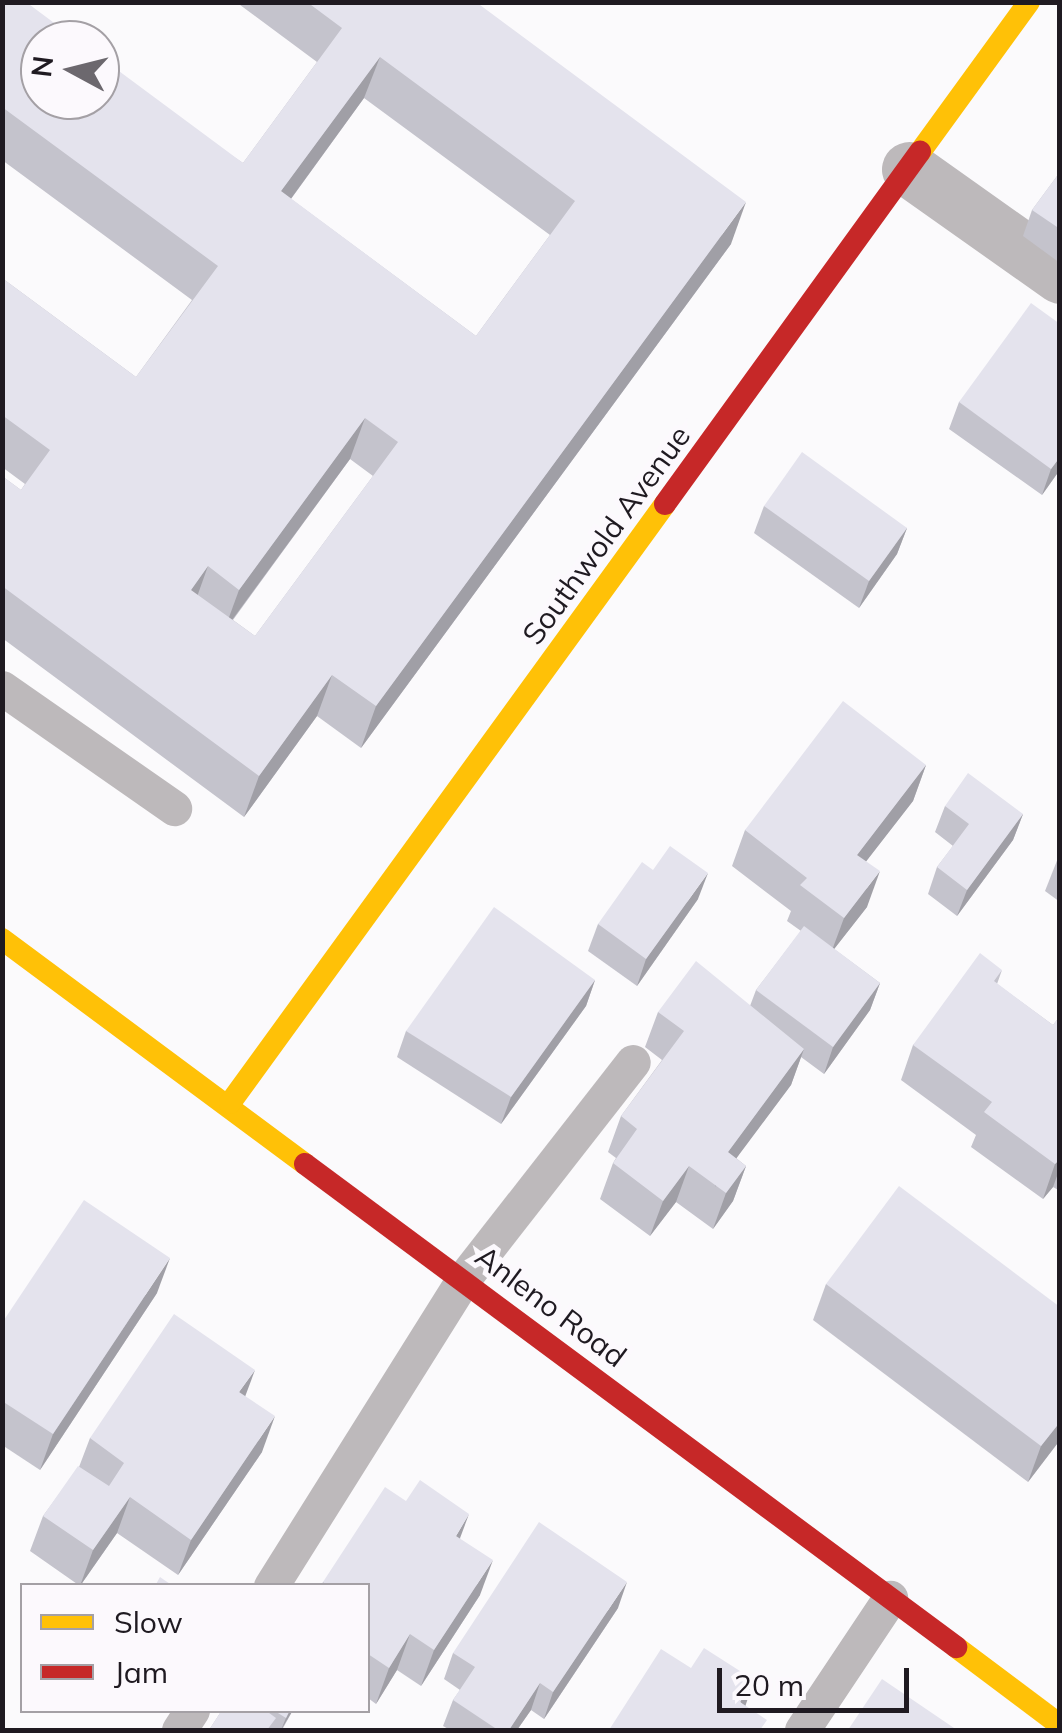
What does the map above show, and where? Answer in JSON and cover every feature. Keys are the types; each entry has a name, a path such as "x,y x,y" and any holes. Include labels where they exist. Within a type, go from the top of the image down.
{"street":[{"name":"Southwold Avenue","path":"230,1104 1030,2"},
{"path":"909,168 1060,276"},
{"name":"Anleno Road","path":"2,939 230,1104 1060,1724"}],"lane":[{"path":"2,688 174,808"},
{"path":"272,1583 464,1278 633,1062"},
{"path":"802,1730 890,1598"}],"building":[{"path":"2,2 26,2 50,20 20,20 20,120 120,120 120,72 243,163 342,28 307,2 476,2 746,202 376,706 332,675 259,776 2,586 2,476 21,490 50,450 2,415 2,278 136,377 218,266 2,107","holes":["380,57 575,201 476,336 281,191","365,418 398,442 255,636 191,590 208,566 239,590"]},
{"path":"1060,172 1060,229 1032,210"},
{"path":"1031,303 1060,324 1060,457 1051,469 959,402"},
{"path":"802,452 907,528 869,581 764,506"},
{"path":"843,701 926,765 857,855 880,871 844,918 800,885 807,878 745,830"},
{"path":"968,773 1023,814 967,890 937,867 969,824 945,806"},
{"path":"670,846 708,873 646,959 598,924 642,862 653,870"},
{"path":"494,907 595,980 511,1097 406,1031"},
{"path":"804,926 880,983 833,1047 756,990"},
{"path":"980,953 1002,970 994,981 1053,1025 1060,1016 1060,1159 1055,1164 984,1112 992,1102 913,1045"},
{"path":"696,961 804,1049 728,1152 746,1166 726,1193 689,1166 663,1201 613,1163 637,1129 621,1116 684,1031 658,1012"},
{"path":"899,1186 1060,1307 1060,1422 1041,1446 826,1284"},
{"path":"84,1200 170,1258 53,1434 2,1401 2,1323"},
{"path":"174,1314 255,1370 239,1392 275,1416 191,1540 130,1497 93,1550 43,1516 78,1466 109,1486 124,1463 90,1438"},
{"path":"420,1480 469,1514 456,1536 493,1560 434,1650 410,1634 389,1668 370,1655 370,1583 323,1582 385,1487 406,1501"},
{"path":"539,1522 627,1582 553,1692 540,1683 509,1730 498,1730 453,1700 475,1667 453,1653"},
{"path":"704,1648 754,1680 740,1702 767,1720 760,1730 609,1730 661,1649 691,1668"},
{"path":"882,1679 957,1730 848,1730"},
{"path":"220,1713 269,1713 276,1718 267,1730 209,1730"}],"traffic: slow":[{"path":"920,152 1029,2"},
{"path":"230,1103 665,504"},
{"path":"2,939 305,1164"},
{"path":"956,1647 1060,1725"}],"traffic: jam":[{"path":"665,504 920,152"},
{"path":"305,1164 956,1647"}]}
